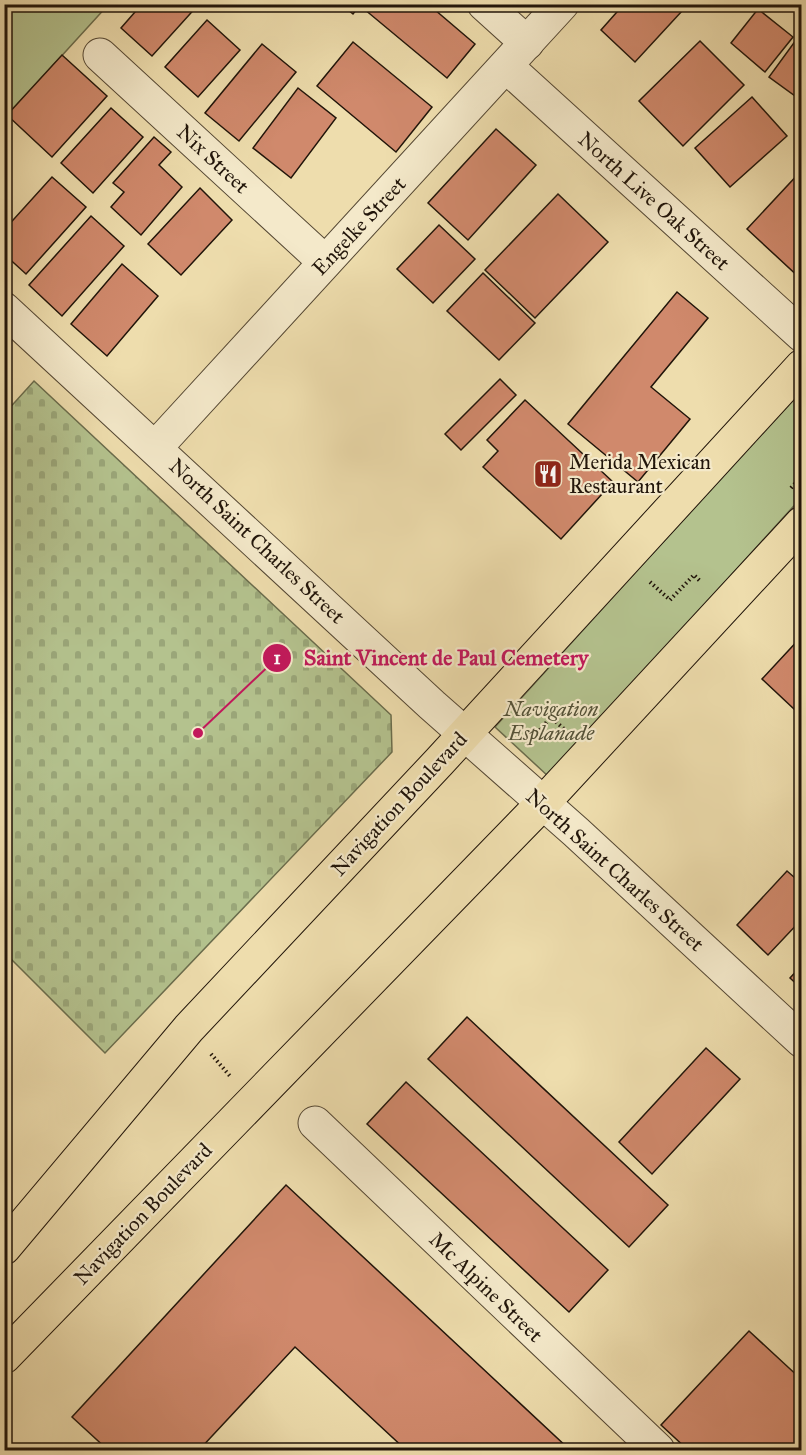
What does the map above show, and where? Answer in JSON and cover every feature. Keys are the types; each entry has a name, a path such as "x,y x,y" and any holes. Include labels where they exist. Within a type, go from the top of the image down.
{"main road":[{"name":"Navigation Boulevard","path":"4,1248 189,1028 464,734 801,366"},
{"name":"Navigation Boulevard","path":"4,1357 542,804 801,523"}],"street":[{"name":"North Live Oak Street","path":"484,4 516,55 801,335"},
{"name":"Engelke Street","path":"156,447 562,4"},
{"name":"Nix Street","path":"100,55 326,262"},
{"name":"North Saint Charles Street","path":"4,309 464,734 588,843 801,1041"},
{"name":"Mc Alpine Street","path":"315,1123 658,1450"}],"path":[{"path":"787,493 801,476"},
{"path":"641,589 657,572"},
{"path":"643,575 670,600 694,575 708,589"},
{"path":"536,705 572,736"},
{"path":"525,747 551,717"},
{"path":"204,1045 233,1079"}],"green space":[{"path":"5,5 108,5 5,118"},
{"path":"34,381 391,715 392,752 105,1053 5,953 5,413"},
{"name":"Navigation Esplanade","path":"801,390 801,498 549,777 495,727"}],"building":[{"path":"142,4 199,4 152,56 121,28"},
{"path":"341,4 361,4 353,14"},
{"path":"368,4 428,4 475,44 447,78 364,9"},
{"path":"624,4 675,4 682,11 635,62 601,30"},
{"path":"758,9 793,37 765,72 731,43"},
{"path":"207,20 240,50 198,97 165,67"},
{"path":"796,40 802,44 802,101 769,77"},
{"path":"700,41 744,85 683,146 639,101"},
{"path":"353,42 432,107 396,152 317,86"},
{"path":"262,44 296,72 239,141 205,113"},
{"path":"62,55 107,96 52,157 7,115"},
{"path":"298,88 336,118 291,178 253,148"},
{"path":"752,97 787,136 730,187 695,148"},
{"path":"111,108 143,137 93,193 61,163"},
{"path":"496,129 536,165 468,240 428,203"},
{"path":"154,137 171,152 159,165 182,187 141,235 111,207 124,192 113,183"},
{"path":"802,170 802,280 747,229"},
{"path":"52,177 86,207 26,274 4,254 4,230"},
{"path":"200,188 232,220 181,275 148,244"},
{"path":"558,194 608,242 535,318 485,270"},
{"path":"91,216 124,246 62,316 29,285"},
{"path":"439,225 475,259 433,303 397,269"},
{"path":"122,264 158,296 107,356 71,324"},
{"path":"483,273 535,323 499,360 447,311"},
{"path":"677,292 708,318 651,387 690,419 638,482 568,424"},
{"path":"500,379 516,395 461,450 445,434"},
{"name":"Merida Mexican Restaurant","path":"525,400 613,482 561,539 483,467 498,451 487,440"},
{"path":"802,636 802,702 794,709 762,679"},
{"path":"787,871 802,884 802,919 768,955 737,925"},
{"path":"802,965 802,989 790,978"},
{"path":"467,1017 668,1205 629,1247 428,1059"},
{"path":"706,1048 740,1079 652,1174 619,1142"},
{"path":"406,1082 608,1270 569,1312 367,1124"},
{"path":"286,1185 570,1450 406,1450 295,1347 199,1450 108,1450 72,1417"},
{"path":"749,1331 802,1380 802,1450 688,1450 661,1425"}],"place":[{"name":"Merida Mexican Restaurant","path":"548,474"},
{"name":"Saint Vincent de Paul Cemetery","path":"198,733"}]}
